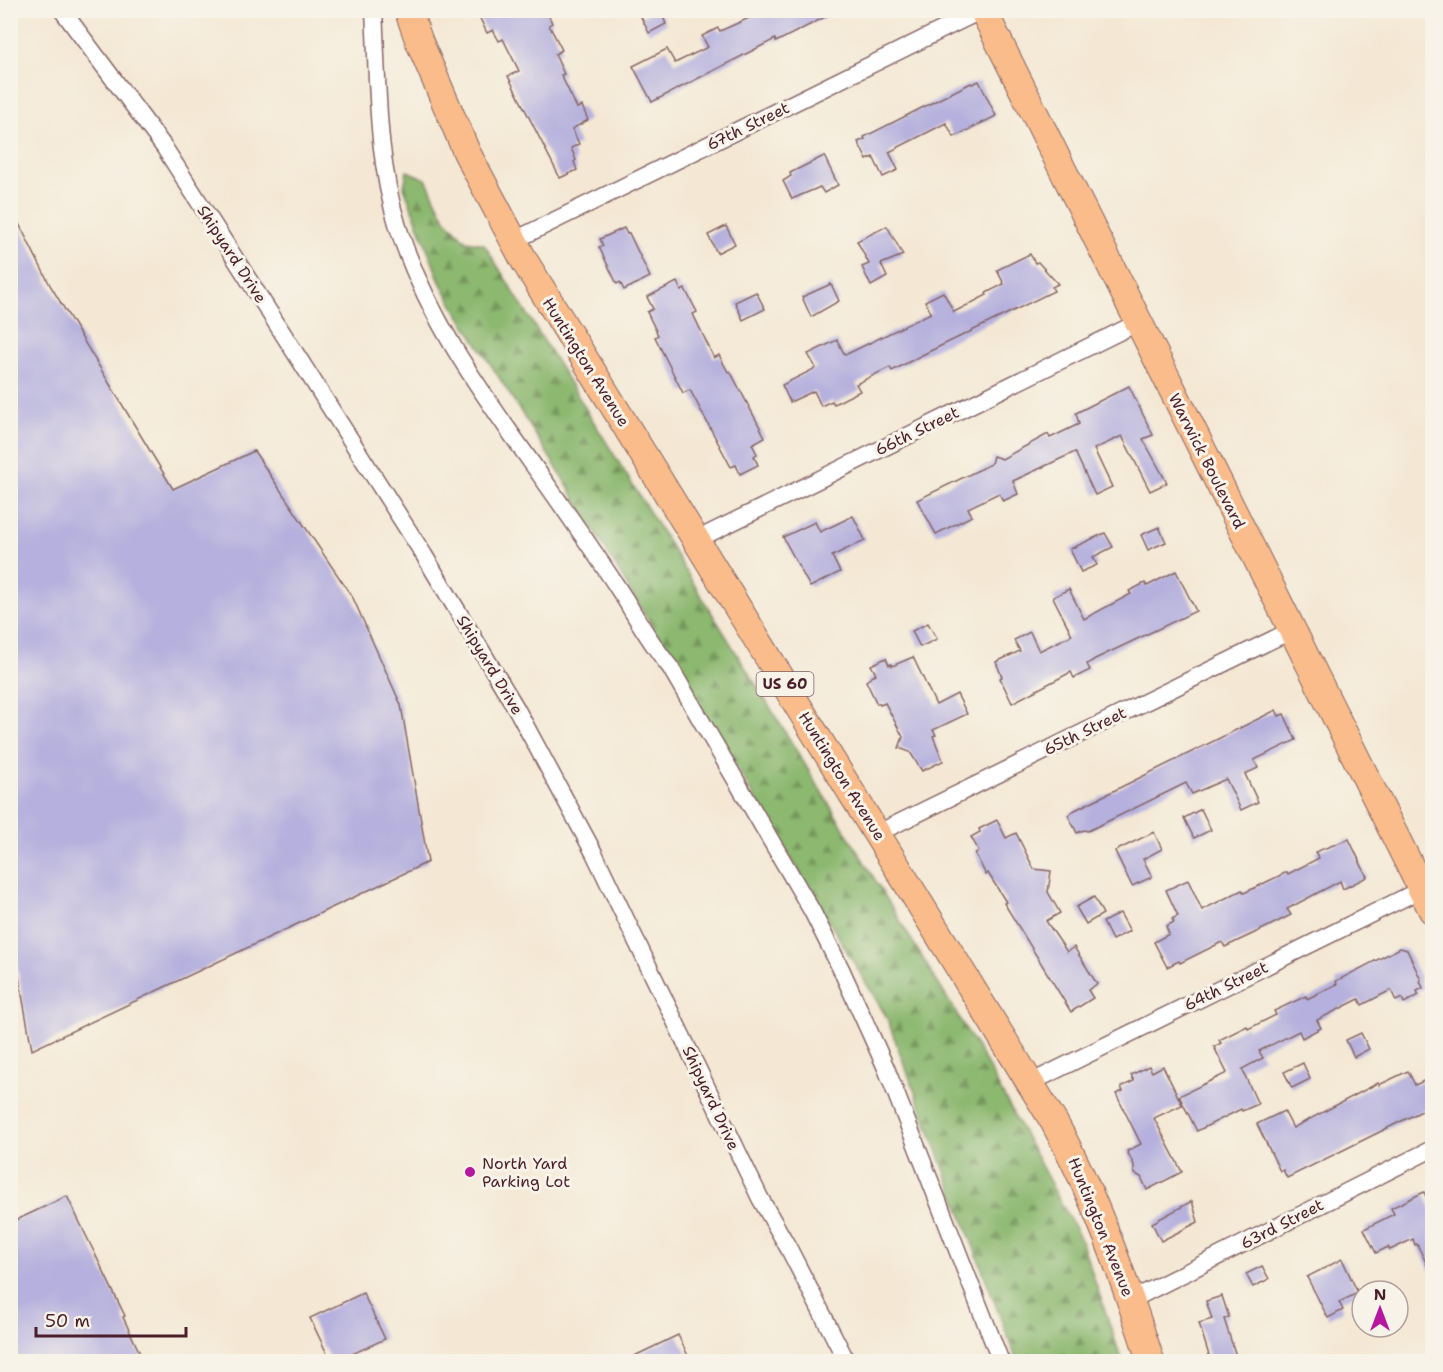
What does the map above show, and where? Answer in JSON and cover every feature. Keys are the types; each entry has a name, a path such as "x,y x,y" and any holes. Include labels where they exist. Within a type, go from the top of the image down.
{"main road":[{"name":"Huntington Avenue","path":"408,10 467,153 513,241 1054,1122 1082,1176 1112,1248 1151,1362"},
{"name":"Warwick Boulevard","path":"983,10 1427,900"}],"street":[{"name":"Shipyard Drive","path":"62,10 164,147 424,555 516,708 594,854 754,1188 789,1248 847,1362"},
{"path":"374,10 381,150 398,228 420,283 446,334 476,384 670,667 812,911 886,1068 1001,1362"},
{"name":"67th Street","path":"513,241 983,10"},
{"name":"66th Street","path":"696,540 1137,322"},
{"name":"65th Street","path":"878,833 1292,630"},
{"name":"64th Street","path":"1030,1083 1427,900"},
{"name":"63rd Street","path":"1131,1300 1432,1149"}],"green space":[{"path":"407,171 426,179 445,219 466,241 484,244 984,1059 1081,1240 1122,1361 1017,1361 886,1016 556,467 440,282 404,187"}],"building":[{"path":"476,10 546,10 552,23 549,25 562,50 555,54 564,74 561,75 577,108 582,106 588,120 572,129 579,144 571,148 577,170 560,178 508,76 519,71 503,39 499,41 493,30 487,33"},
{"path":"654,10 660,10 666,24 649,33 641,17"},
{"path":"767,10 839,10 776,42 775,39 652,102 633,66 667,49 675,63 708,47 702,36 718,28 720,31"},
{"path":"979,81 996,116 954,137 946,123 889,152 898,170 883,177 873,157 867,160 858,142 865,139 864,137"},
{"path":"824,156 838,185 824,193 820,187 792,199 783,181 791,176 790,173"},
{"path":"10,206 50,285 173,489 254,451 353,598 401,705 428,862 32,1050 10,928"},
{"path":"726,226 735,244 717,253 708,235"},
{"path":"887,226 903,255 881,264 887,277 871,286 862,267 869,264 857,241"},
{"path":"624,228 627,234 629,233 650,277 624,290 620,282 617,284 599,247 603,246 600,239"},
{"path":"1030,254 1035,263 1038,262 1058,284 1052,287 1054,291 892,371 890,367 856,384 860,391 834,404 832,401 821,406 814,391 790,402 782,385 816,368 808,354 837,340 845,355 931,313 925,301 943,292 954,312 1004,284 997,270"},
{"path":"677,282 681,291 685,289 697,312 693,314 714,358 719,355 728,372 730,371 765,437 752,444 757,454 754,456 758,465 740,474 736,465 731,467 690,390 683,393 655,337 658,335 647,312 653,309 647,297"},
{"path":"831,284 839,301 811,317 802,297"},
{"path":"756,292 765,309 743,320 735,302"},
{"path":"1129,386 1153,435 1143,439 1167,483 1150,491 1122,436 1094,449 1112,487 1095,495 1075,452 1013,481 1018,494 1003,501 999,493 968,508 972,516 936,534 917,500 991,464 993,456 1002,459 1048,434 1050,438 1079,424 1076,413"},
{"path":"853,516 865,540 832,556 840,572 810,587 783,537 815,522 820,532"},
{"path":"1159,527 1166,542 1148,550 1141,535"},
{"path":"1105,533 1113,547 1093,557 1097,565 1081,572 1070,549"},
{"path":"1176,571 1196,611 1095,659 1087,664 1090,670 1074,678 1071,672 1012,703 1000,678 1002,677 996,662 1020,651 1014,640 1030,632 1039,651 1072,635 1053,597 1069,589 1084,619 1131,594 1129,591 1145,583 1147,586"},
{"path":"928,623 937,639 920,647 912,631"},
{"path":"913,657 936,705 957,694 967,714 933,730 936,735 933,736 943,761 922,771 910,752 899,748 903,737 885,703 877,704 866,681 876,674 871,665 886,658 892,666"},
{"path":"1276,710 1279,716 1284,714 1296,740 1254,760 1258,768 1245,774 1258,802 1241,810 1226,779 1192,794 1186,783 1088,831 1077,833 1068,815 1075,810"},
{"path":"1201,809 1211,830 1194,838 1184,818"},
{"path":"997,820 1006,838 1016,833 1034,869 1051,871 1048,892 1060,913 1046,921 1067,952 1074,947 1097,984 1088,990 1093,998 1071,1012 988,873 986,875 975,853 979,851 971,837 980,832 979,829"},
{"path":"1154,832 1162,849 1143,859 1152,877 1132,886 1115,851"},
{"path":"1349,839 1367,877 1343,889 1340,881 1287,909 1291,915 1265,928 1225,947 1222,942 1167,967 1154,942 1169,934 1166,926 1174,922 1172,919 1178,916 1166,890 1188,880 1202,910 1242,890 1244,893 1287,872 1288,874 1319,858 1315,852"},
{"path":"1094,897 1103,914 1086,924 1076,907"},
{"path":"1120,913 1130,931 1112,940 1103,922"},
{"path":"1400,948 1407,950 1421,980 1423,988 1417,991 1419,995 1404,1003 1402,998 1396,1001 1391,990 1362,1005 1359,999 1317,1020 1321,1028 1302,1038 1299,1031 1259,1051 1263,1058 1242,1069 1258,1104 1242,1111 1241,1109 1197,1131 1179,1096 1227,1073 1214,1047 1221,1043 1219,1040 1276,1015 1274,1011 1306,996 1307,999 1337,984 1336,981"},
{"path":"1361,1033 1369,1049 1354,1057 1346,1040"},
{"path":"1303,1063 1310,1079 1292,1088 1284,1072"},
{"path":"1149,1066 1152,1072 1163,1066 1182,1105 1154,1118 1182,1172 1147,1190 1141,1177 1134,1173 1134,1165 1127,1151 1141,1144 1116,1094 1123,1091 1121,1087 1134,1081 1131,1075"},
{"path":"1408,1071 1415,1085 1432,1077 1432,1106 1287,1178 1283,1170 1280,1171 1257,1124 1284,1111 1293,1128 1378,1083 1379,1085"},
{"path":"1424,1192 1432,1210 1432,1275 1413,1239 1390,1250 1388,1247 1376,1253 1364,1229 1394,1214 1391,1208"},
{"path":"67,1196 125,1316 123,1317 144,1362 10,1362 10,1223"},
{"path":"1192,1201 1198,1222 1161,1241 1152,1223"},
{"path":"1342,1259 1351,1279 1350,1297 1339,1302 1343,1310 1328,1318 1307,1277"},
{"path":"1262,1266 1269,1279 1253,1287 1246,1274"},
{"path":"363,1293 385,1339 331,1362 310,1318"},
{"path":"1222,1296 1229,1317 1224,1319 1238,1362 1211,1362 1199,1323 1212,1319 1206,1301"},
{"path":"678,1335 691,1362 622,1362"}],"place":[{"name":"North Yard Parking Lot","path":"470,1172"}]}
